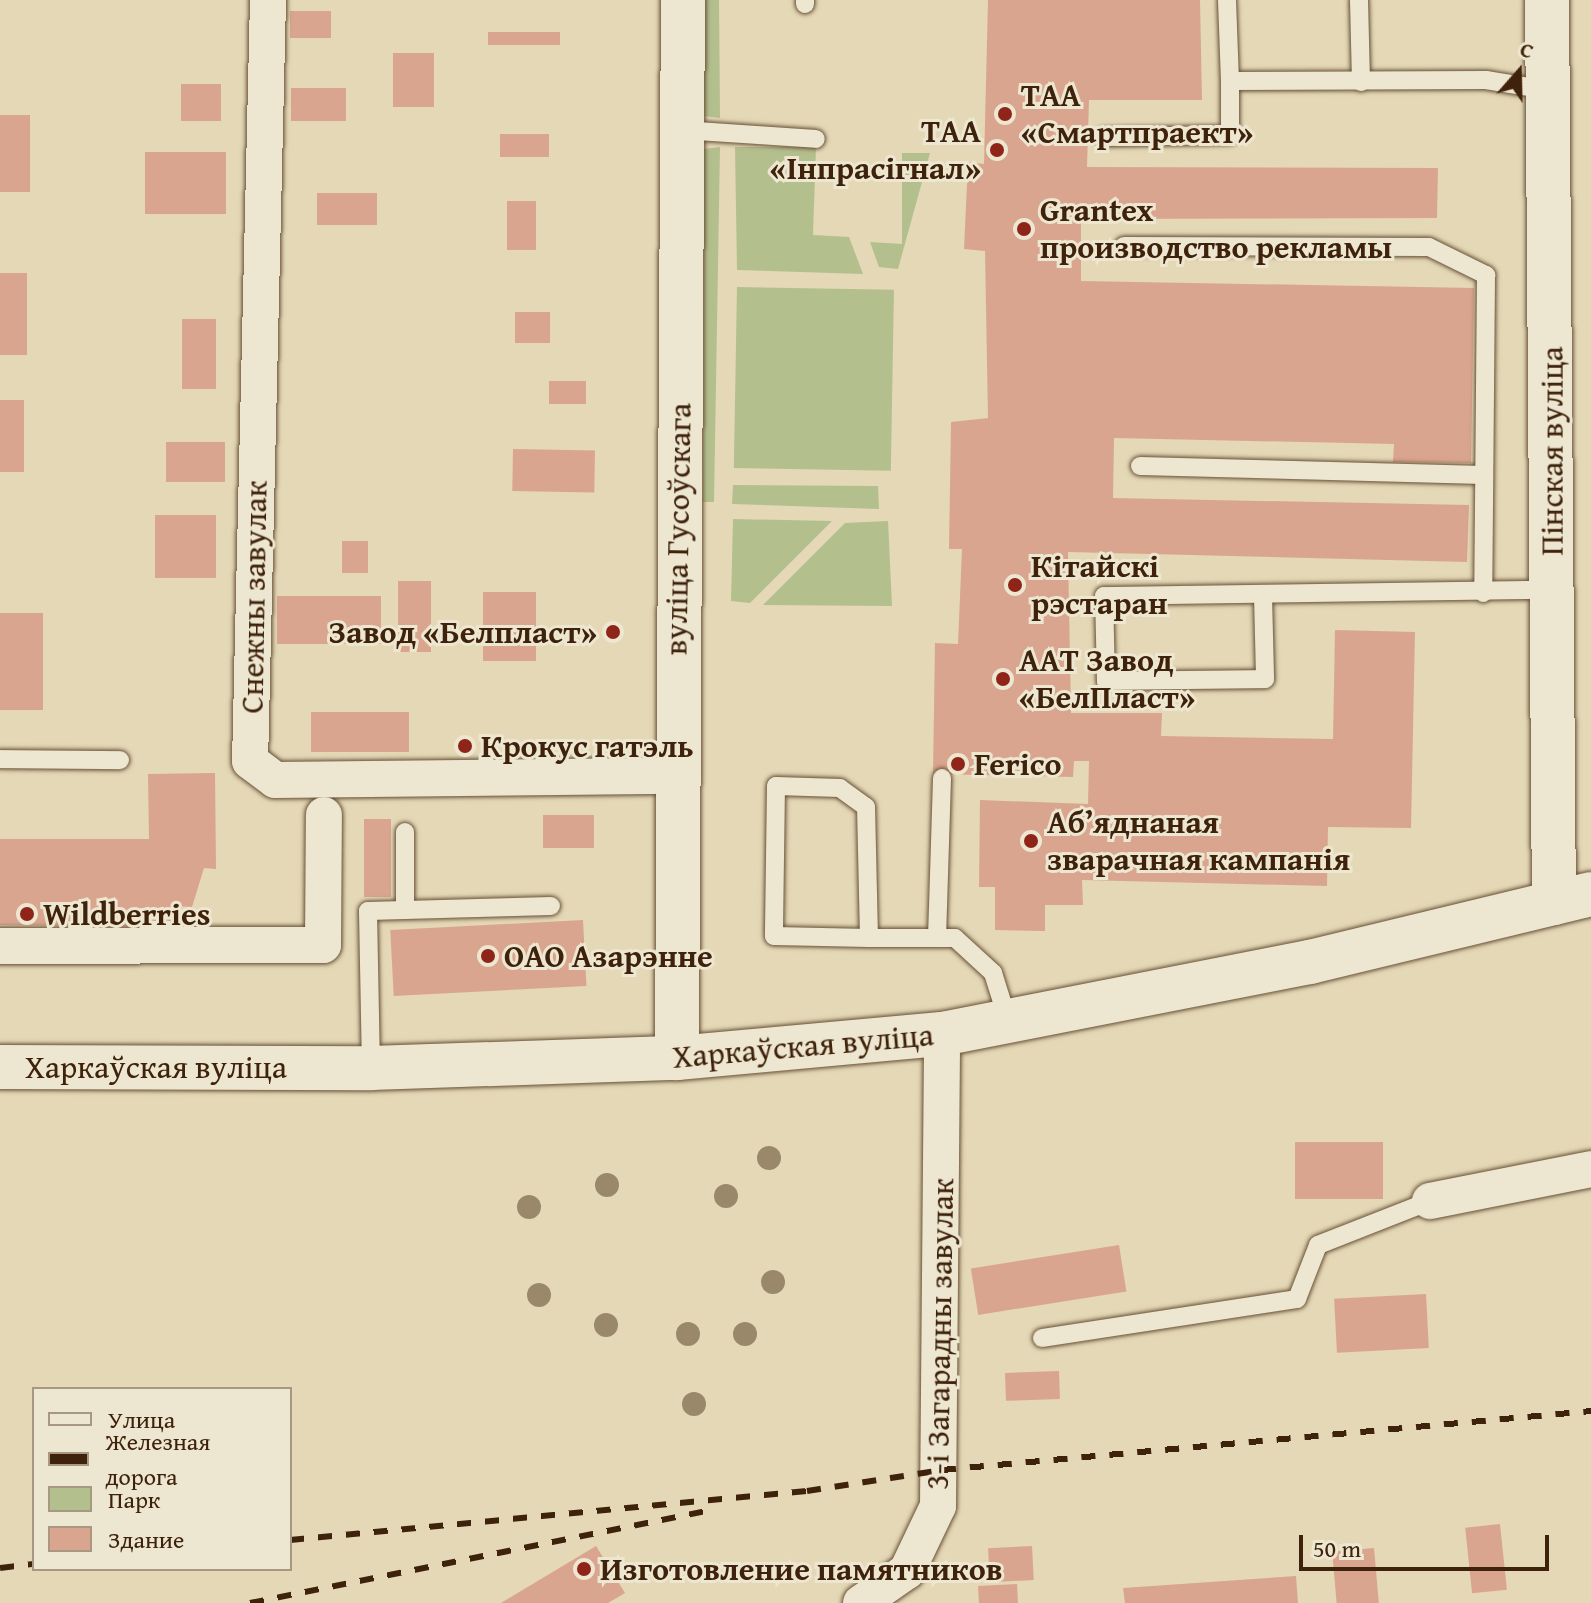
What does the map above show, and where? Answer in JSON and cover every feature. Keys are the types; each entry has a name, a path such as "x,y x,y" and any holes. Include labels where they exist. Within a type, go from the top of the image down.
{"main road":[{"name":"вуліца Гусоўскага","path":"677,1058 675,776 683,0"},
{"name":"Пінская вуліца","path":"1547,0 1551,90 1552,590 1573,898"},
{"name":"Харкаўская вуліца","path":"0,1067 371,1068 677,1058 942,1034 1008,1024 1573,898"}],"street":[{"name":"Снежны завулак","path":"268,0 250,761 275,780 675,776"},
{"path":"0,946 323,945 324,815"},
{"name":"3-і Загарадны завулак","path":"861,1603 907,1571 938,1506 942,1034"},
{"path":"1430,1201 1591,1169"}],"lane":[{"path":"1104,137 1230,135 1227,0"},
{"path":"1359,0 1361,82"},
{"path":"1230,81 1486,80 1551,90"},
{"path":"682,130 816,139"},
{"path":"1124,246 1429,247 1486,275 1483,593"},
{"path":"1140,466 1484,475"},
{"path":"1263,595 1265,679 1106,681 1104,596 1552,590"},
{"path":"0,759 120,760"},
{"path":"937,938 942,778"},
{"path":"869,938 866,807 840,788 776,786 774,936 869,938 955,938 993,973 1008,1024"},
{"path":"405,832 405,910"},
{"path":"371,1068 368,911 551,906"},
{"path":"1042,1338 1297,1299 1318,1245 1430,1201"}],"green space":[{"path":"705,0 719,0 720,118 703,116"},
{"path":"720,147 714,502 703,502 704,149"},
{"path":"735,147 816,147 813,235 849,237 863,274 737,270"},
{"path":"902,153 930,153 898,269 879,267 870,242 902,244"},
{"path":"737,287 894,290 891,471 734,468"},
{"path":"733,485 878,486 879,509 732,504"},
{"path":"733,519 832,521 750,603 731,601"},
{"path":"888,521 892,606 763,605 845,523"}],"building":[{"path":"988,0 1200,0 1202,100 1089,100 1087,167 1438,168 1437,218 1081,219 1081,281 1474,288 1471,463 1393,462 1394,444 1114,438 1113,498 1469,505 1467,562 1068,552 1071,713 1162,713 1161,736 1333,739 1335,630 1415,632 1411,828 1328,827 1327,886 1082,880 1083,905 1045,905 1045,931 995,930 995,887 979,887 980,800 1088,804 1089,761 1074,761 1073,777 933,774 935,643 958,644 962,549 949,549 951,422 988,418 985,251 964,249 968,162 984,164"},
{"path":"290,11 331,11 331,38 290,38"},
{"path":"488,32 560,32 560,45 488,45"},
{"path":"393,53 434,53 434,107 393,107"},
{"path":"181,84 221,84 221,121 181,121"},
{"path":"291,88 346,88 346,121 291,121"},
{"path":"0,115 30,115 30,192 0,192"},
{"path":"500,134 549,134 549,157 500,157"},
{"path":"145,152 226,152 226,214 145,214"},
{"path":"317,193 377,193 377,225 317,225"},
{"path":"507,201 536,201 536,250 507,250"},
{"path":"0,273 27,273 27,355 0,355"},
{"path":"515,312 550,312 550,343 515,343"},
{"path":"182,319 216,319 216,389 182,389"},
{"path":"549,381 586,381 586,404 549,404"},
{"path":"0,400 24,400 24,472 0,472"},
{"path":"166,442 225,442 225,482 166,482"},
{"path":"513,449 595,450 594,492 512,491"},
{"path":"155,515 216,515 216,578 155,578"},
{"path":"342,541 368,541 368,573 342,573"},
{"path":"398,581 431,581 431,652 398,652"},
{"path":"483,592 536,592 536,661 483,661"},
{"path":"277,596 381,596 381,644 277,644"},
{"path":"0,613 43,613 43,710 0,710"},
{"path":"311,712 409,712 409,752 311,752"},
{"path":"215,773 216,869 204,868 192,907 175,906 175,927 0,925 0,839 149,839 148,774"},
{"path":"543,815 594,815 594,848 543,848"},
{"path":"364,819 391,819 391,897 364,897"},
{"name":"ОАО Азарэнне","path":"583,920 586,986 394,996 390,930"},
{"path":"1295,1142 1383,1142 1383,1199 1295,1199"},
{"path":"1119,1245 1126,1291 978,1315 971,1268"},
{"path":"1426,1294 1429,1348 1337,1353 1334,1299"},
{"path":"1059,1371 1060,1399 1006,1401 1005,1373"},
{"path":"1500,1524 1507,1590 1472,1593 1465,1528"},
{"name":"Изготовление памятников","path":"596,1546 625,1593 608,1603 501,1603"},
{"path":"1032,1546 1034,1580 990,1582 988,1548"},
{"path":"1374,1548 1379,1603 1337,1603 1332,1552"},
{"path":"1296,1576 1298,1603 1125,1603 1123,1588"},
{"path":"1017,1584 1018,1603 979,1603 978,1586"}],"railway":[{"path":"292,1540 807,1491 942,1470 1591,1411"},
{"path":"250,1603 716,1509"},
{"path":"0,1568 32,1564"}],"place":[{"name":"ТАА «Смартпраект»","path":"1005,114"},
{"name":"ТАА «Інпрасігнал»","path":"997,150"},
{"name":"Grantex производство рекламы","path":"1024,229"},
{"name":"Кітайскі рэстаран","path":"1015,585"},
{"name":"Завод «Белпласт»","path":"613,632"},
{"name":"ААТ Завод «БелПласт»","path":"1003,679"},
{"name":"Крокус гатэль","path":"465,746"},
{"name":"Ferico","path":"958,764"},
{"name":"Абʼяднаная зварачная кампанія","path":"1031,841"},
{"name":"Wildberries","path":"27,914"},
{"name":"ОАО Азарэнне","path":"488,956"},
{"name":"Изготовление памятников","path":"584,1569"}]}
